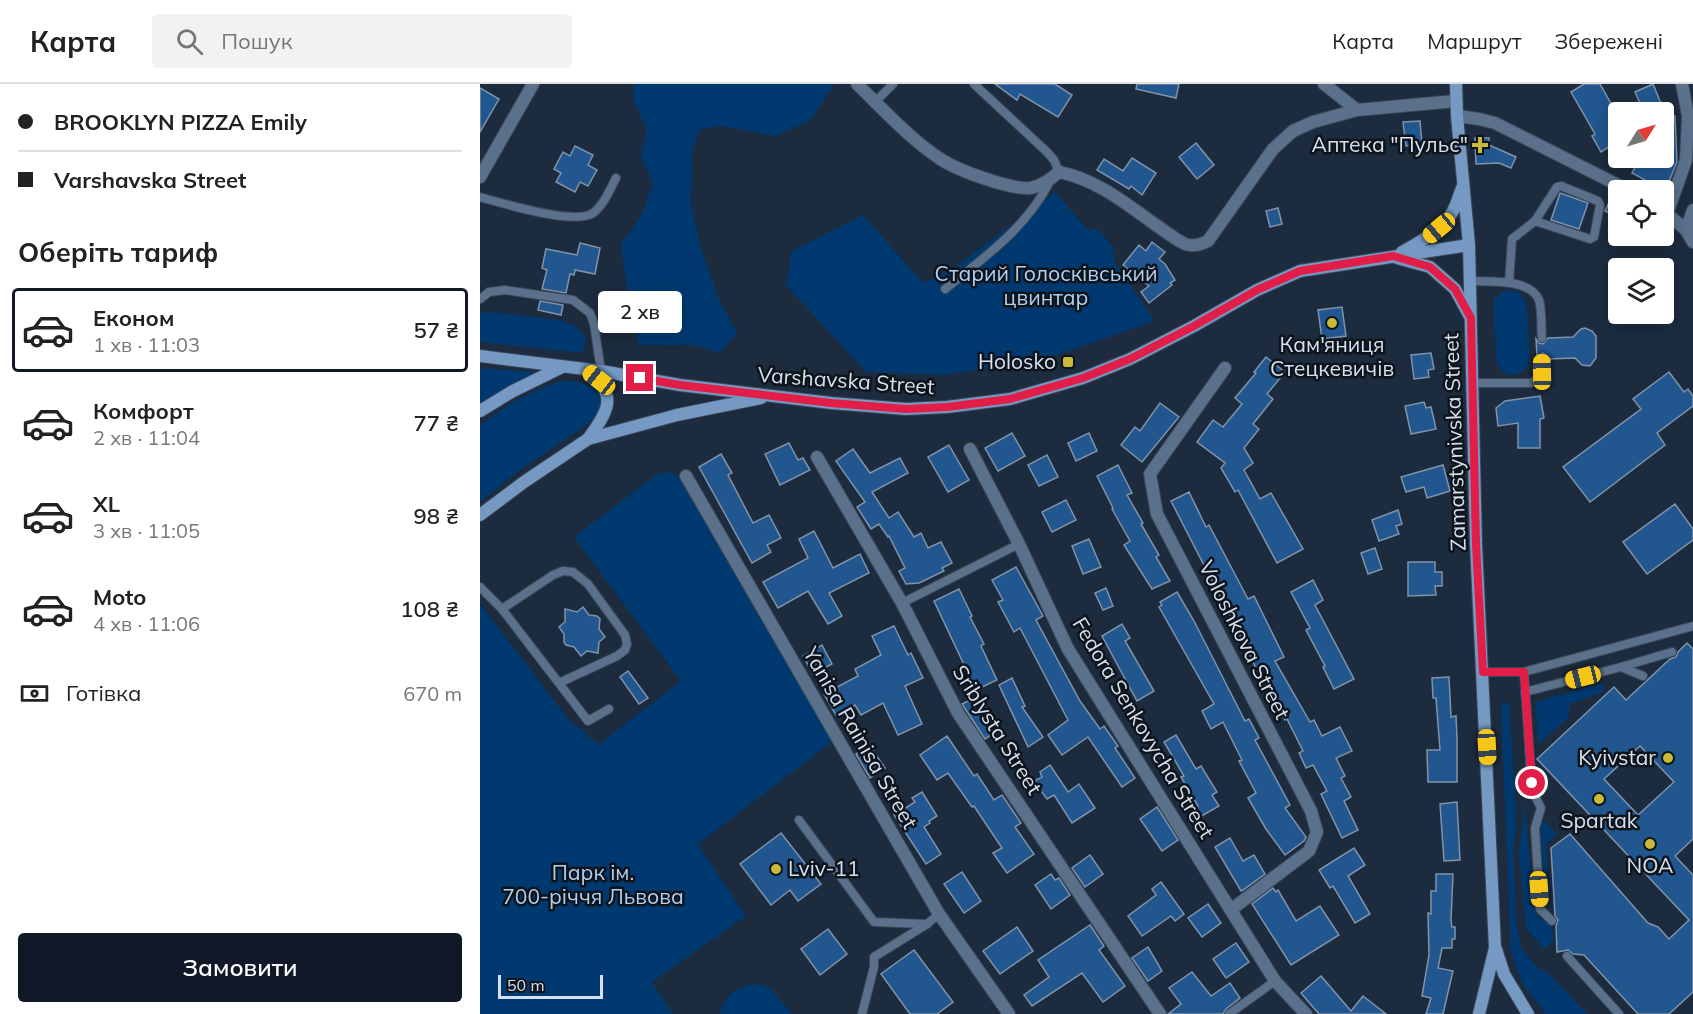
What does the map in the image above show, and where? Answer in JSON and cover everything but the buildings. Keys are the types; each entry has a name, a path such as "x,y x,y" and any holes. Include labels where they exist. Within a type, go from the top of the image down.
{"main road":[{"name":"Zamarstynivska Street","path":"1456,84 1469,245 1476,544 1495,948 1479,1014"},
{"path":"1393,256 1424,240 1439,228 1453,212 1463,185"},
{"name":"Varshavska Street","path":"480,356 601,371 680,385 831,403 906,409 947,407 1010,399 1083,378 1130,359 1257,290 1300,271 1469,245"},
{"path":"1393,256 1430,267 1455,289 1471,318"},
{"path":"480,411 513,391 563,367"},
{"path":"588,371 607,390 607,405 602,420 588,439"},
{"path":"480,515 588,439 677,416 771,396"},
{"path":"1495,948 1504,974 1528,1014"}],"street":[{"path":"480,177 533,84"},
{"path":"857,84 940,159 982,178 1031,188 1055,176 1074,175 1110,193 1187,245 1201,245 1208,241 1273,149 1293,131 1313,122 1357,110 1456,101"},
{"path":"1324,84 1357,110"},
{"path":"1674,190 1686,160 1688,116 1682,84"},
{"path":"1457,117 1496,123 1608,180"},
{"path":"1686,230 1693,210"},
{"path":"1674,220 1686,230 1693,242"},
{"name":"Voloshkova Street","path":"1226,368 1150,474 1157,514 1311,812 1317,832 1309,851 1232,909"},
{"name":"Fedora Senkovycha Street","path":"970,448 1019,544 1068,649 1275,981 1306,1014"},
{"name":"Sriblysta Street","path":"817,457 902,603 958,713 1160,1014"},
{"name":"Yanisa Rainisa Street","path":"686,476 939,914 1009,1014"}],"lane":[{"path":"875,102 893,84"},
{"path":"945,289 986,257 1020,224 1042,198 1055,176 1054,160 1047,152 974,84"},
{"path":"480,197 509,206 556,215 582,217 591,215 597,210 616,178"},
{"path":"1509,283 1512,239 1535,220 1557,187 1561,186 1598,201 1600,205 1594,237 1590,239 1535,220"},
{"path":"1470,281 1526,286 1539,300 1542,338"},
{"path":"480,299 489,292 505,290 573,300 590,314 594,324 601,371"},
{"path":"1472,383 1531,382 1538,379 1542,372 1542,359"},
{"path":"902,603 1019,544"},
{"path":"502,609 548,578 563,571 578,574 588,584 625,635 627,647 617,656 559,683"},
{"path":"480,587 502,609 588,721 609,709"},
{"path":"1483,672 1524,672 1693,626"},
{"path":"1525,692 1672,651"},
{"path":"1621,667 1643,676"},
{"path":"1524,672 1532,790 1541,808 1534,828 1540,909 1552,921"},
{"path":"799,820 874,922 927,924"},
{"path":"862,1014 874,968 874,957 939,914"},
{"path":"1567,956 1619,1014"},
{"path":"1229,1014 1275,981"}],"green space":[{"path":"634,84 834,84 810,121 775,136 722,126 700,129 692,151 691,204 701,249 718,297 737,333 720,353 694,345 639,345 628,297 621,244 640,218 653,184 641,156 647,130 633,99"},
{"name":"Старий Голосківський цвинтар","path":"1055,192 1087,229 1098,229 1112,246 1115,263 1155,321 1037,362 942,375 866,372 786,285 792,251 863,215 923,283 951,270"},
{"path":"1504,291 1516,291 1520,294 1527,310 1528,362 1523,371 1514,375 1504,372 1496,359 1494,305 1495,298"},
{"path":"490,312 560,320 572,324 586,337 582,353 480,342 480,313"},
{"path":"480,368 540,372 516,382 480,403"},
{"path":"561,381 590,385 597,389 602,402 600,410 592,421 516,473 480,502 480,425 519,399"},
{"name":"Парк ім. 700-річчя Львова","path":"669,471 680,479 832,742 698,844 746,916 652,982 673,1014 480,1014 480,604 572,724 580,728 598,745 681,681 574,537 653,477"},
{"path":"1603,683 1603,692 1570,704 1567,719 1538,745 1536,703 1538,701"},
{"path":"1501,703 1509,703 1516,814 1513,846 1516,920 1521,948 1535,965 1551,976 1587,1014 1546,1014 1522,983 1511,951"},
{"path":"1522,785 1532,900 1537,916 1552,926 1554,941 1544,949 1526,928 1519,850 1524,816"},
{"path":"1545,821 1557,834 1546,844 1549,903 1545,896 1541,833 1541,824"},
{"path":"759,984 772,990 792,1014 720,1014 725,1001 739,988"}],"place":[{"name":"Аптека \"Пульс\"","path":"1480,145"},
{"name":"Кам'яниця Стецкевичів","path":"1332,323"},
{"name":"Holosko","path":"1068,362"},
{"name":"Kyivstar","path":"1668,758"},
{"name":"Spartak","path":"1599,799"},
{"name":"NOA","path":"1650,844"},
{"name":"Lviv-11","path":"776,869"}],"route":[{"path":"640,378 831,403 906,409 947,407 1010,399 1083,378 1130,359 1194,326 1236,300 1300,271 1393,256 1430,267 1455,289 1471,318 1476,544 1483,672 1524,672 1532,783"}]}
